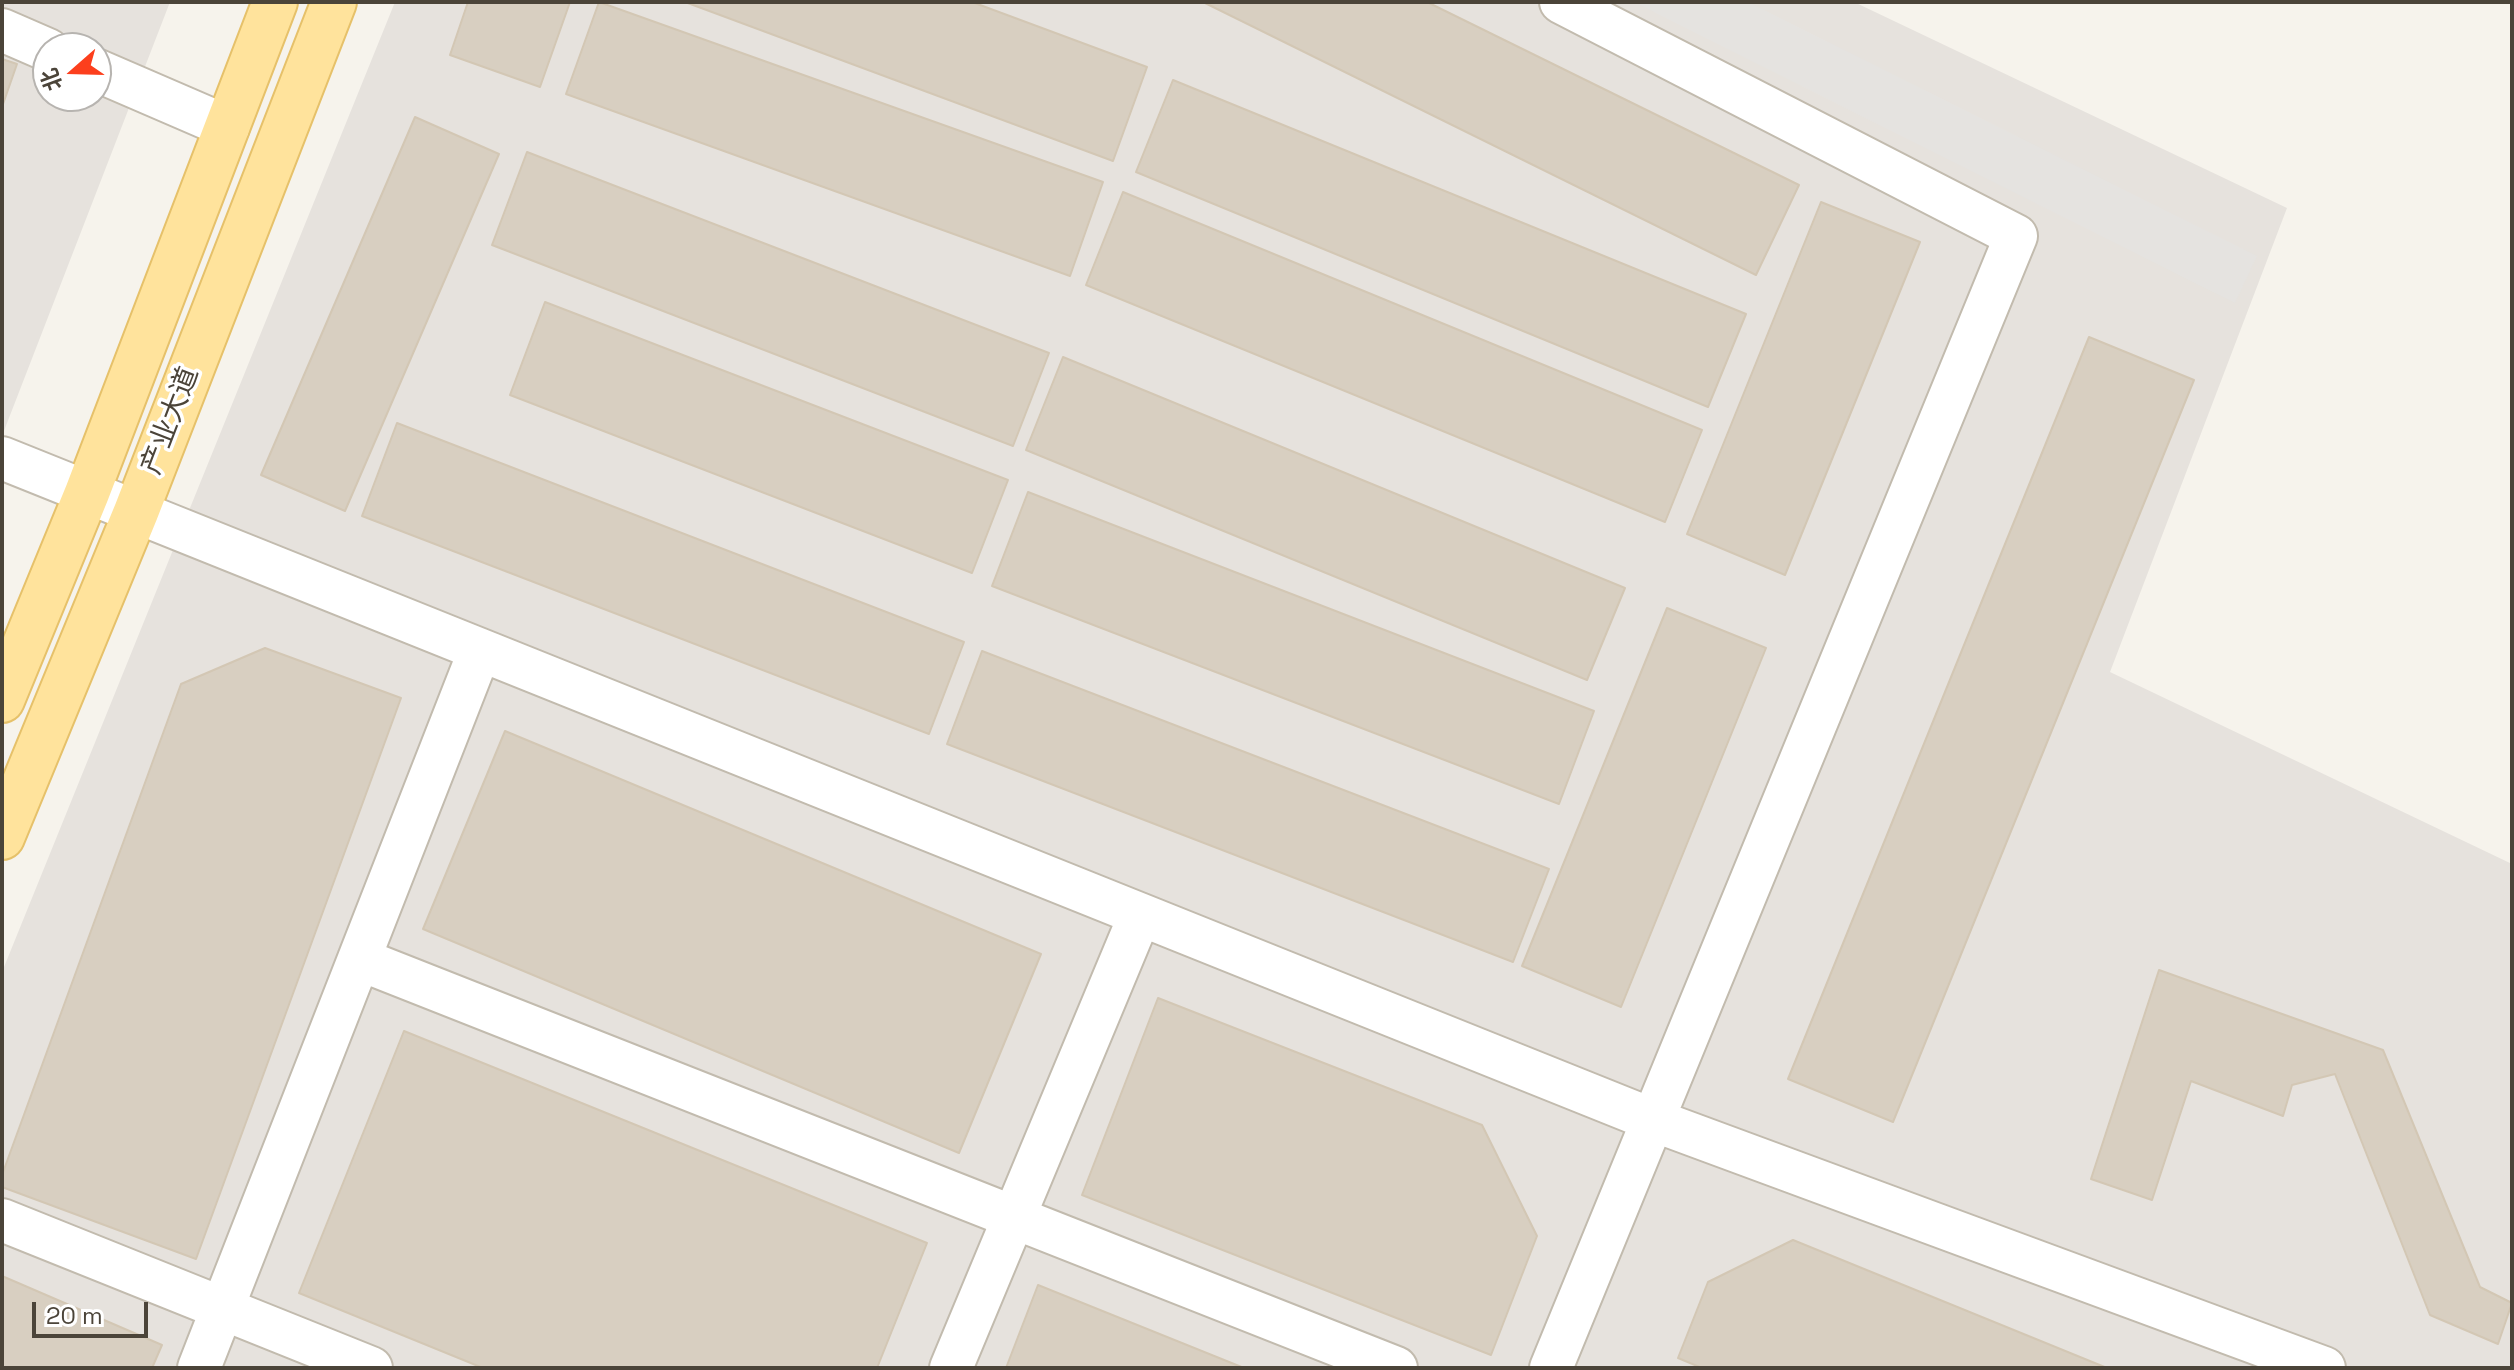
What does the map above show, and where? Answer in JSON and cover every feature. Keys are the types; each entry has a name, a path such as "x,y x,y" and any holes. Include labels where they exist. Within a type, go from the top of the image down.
{"main road":[{"name":"产业大道","path":"2,700 87,493 275,2"},
{"name":"产业大道","path":"2,837 136,512 334,2"}],"street":[{"path":"1551,1368 2016,236 1561,2"},
{"path":"2,30 32,43"},
{"path":"112,77 228,127"},
{"path":"2,458 1653,1120 2324,1368"},
{"path":"199,1368 480,650"},
{"path":"951,1368 1140,915"},
{"path":"359,959 1396,1368"},
{"path":"2,1220 371,1368"}],"shaded area":[{"path":"2,2 170,2 2,436"},
{"path":"395,2 1854,2 2287,208 2110,672 2512,864 2512,1368 2,1368 2,972"},
{"path":"1634,2 1748,2 2257,256 2235,303"}],"building":[{"path":"468,2 570,2 540,87 450,55"},
{"path":"599,2 1103,182 1070,276 566,94"},
{"path":"685,2 972,2 1147,67 1113,161"},
{"path":"1203,2 1427,2 1799,185 1756,275"},
{"path":"2,59 17,64 2,107"},
{"path":"1173,80 1746,314 1708,407 1136,172"},
{"path":"415,117 499,154 345,511 261,475"},
{"path":"527,152 1049,353 1013,446 492,245"},
{"path":"1123,192 1702,430 1665,522 1086,285"},
{"path":"1821,202 1920,242 1785,575 1687,534"},
{"path":"545,302 1008,480 972,573 510,395"},
{"path":"2089,337 2194,380 1893,1122 1788,1079"},
{"path":"1063,357 1625,588 1587,680 1026,450"},
{"path":"397,423 964,642 929,734 362,516"},
{"path":"1028,492 1594,711 1559,804 992,586"},
{"path":"1667,608 1766,648 1621,1007 1522,966"},
{"path":"265,648 401,698 196,1259 2,1187 2,1175 181,684"},
{"path":"982,651 1549,869 1513,962 947,744"},
{"path":"505,731 1041,954 959,1153 423,929"},
{"path":"2159,970 2383,1050 2480,1287 2512,1303 2498,1344 2430,1315 2335,1074 2292,1085 2283,1116 2191,1081 2152,1200 2091,1179"},
{"path":"1158,998 1482,1125 1537,1236 1491,1355 1082,1195"},
{"path":"404,1031 927,1243 877,1368 483,1368 299,1293"},
{"path":"1793,1240 2107,1368 1702,1368 1678,1358 1708,1282"},
{"path":"2,1276 162,1345 152,1368 2,1368"},
{"path":"1038,1285 1244,1368 1006,1368"}]}
